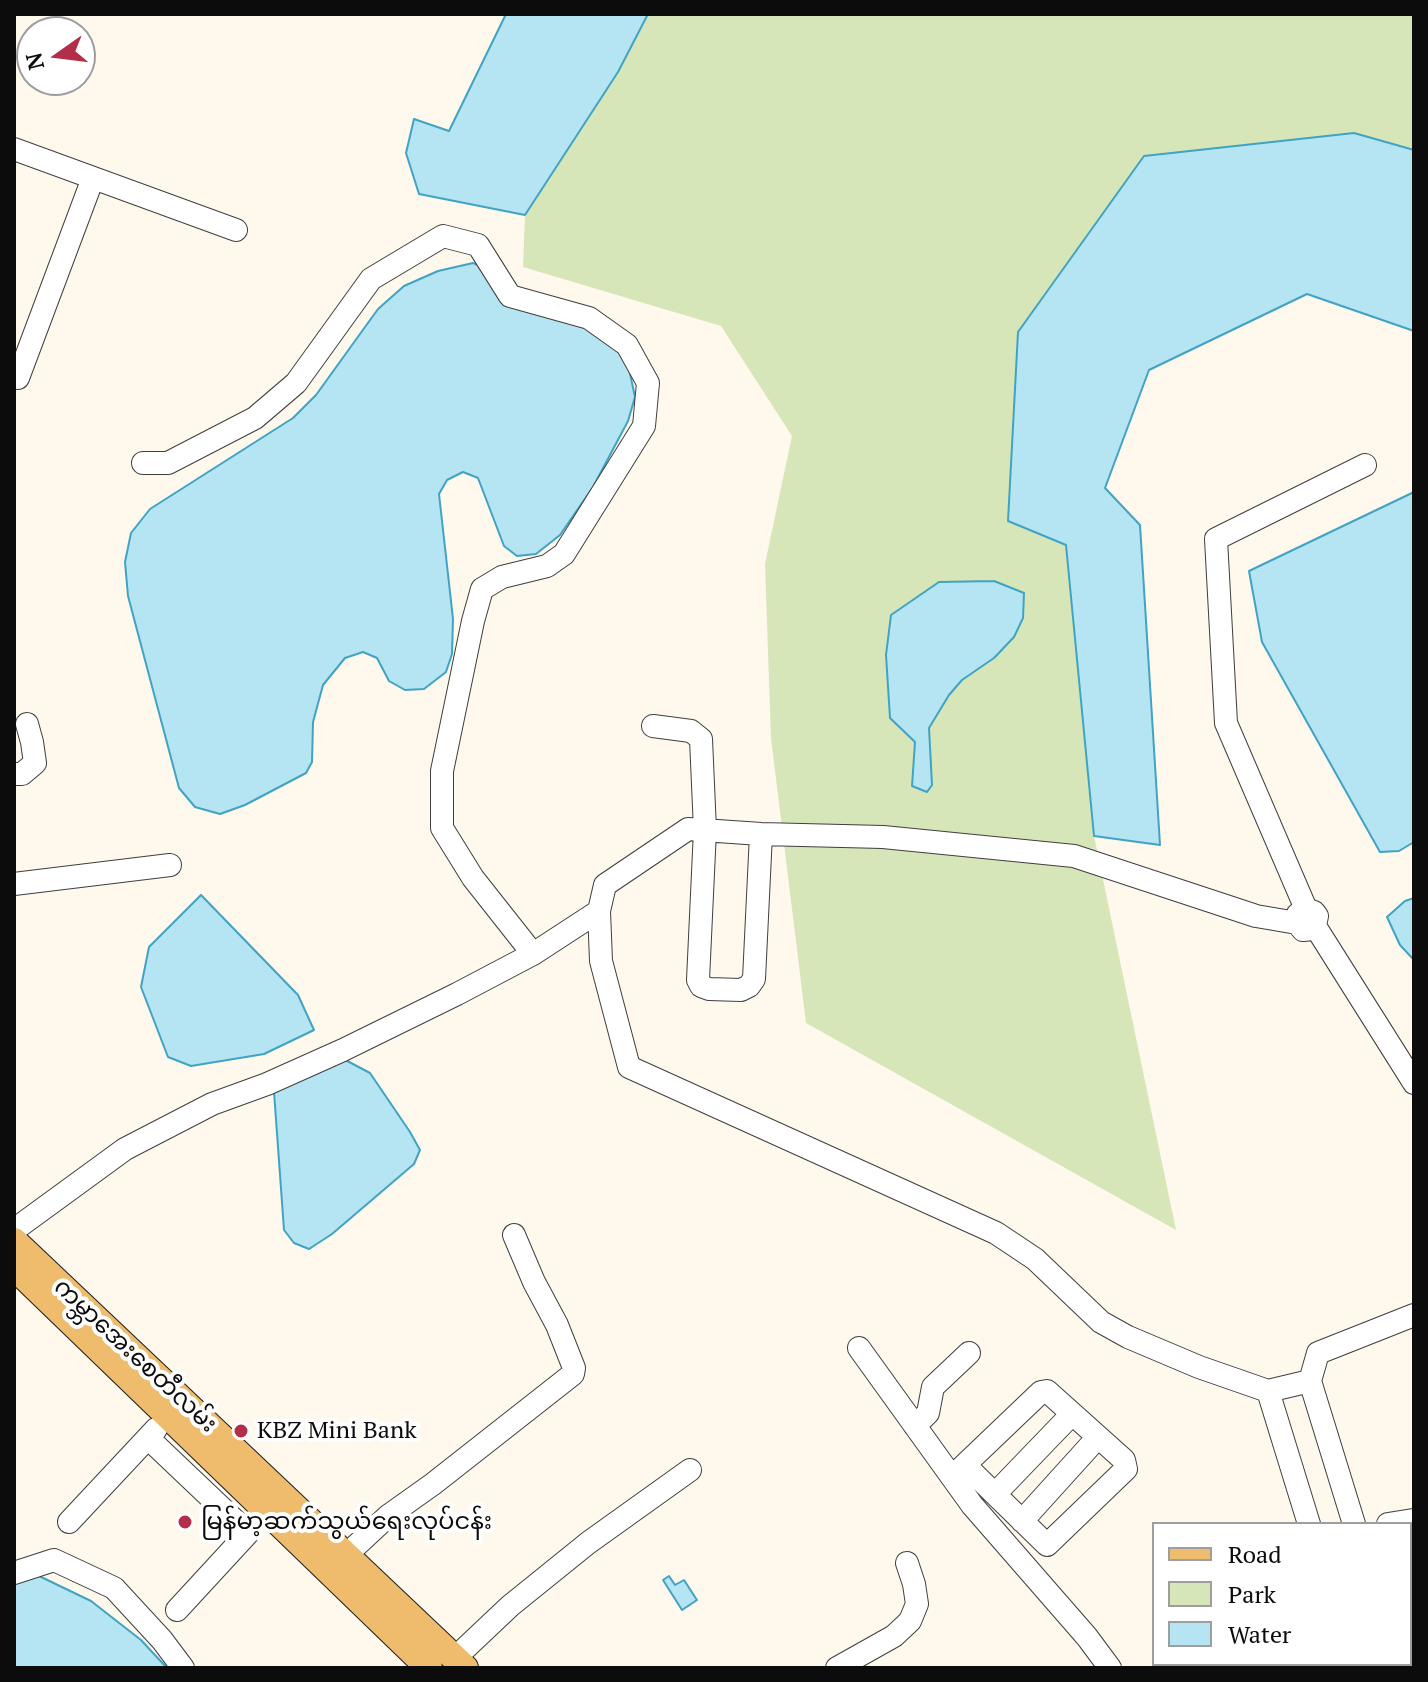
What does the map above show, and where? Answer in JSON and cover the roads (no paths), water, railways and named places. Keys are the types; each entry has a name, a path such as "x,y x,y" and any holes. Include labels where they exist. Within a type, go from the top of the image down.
{"main road":[{"name":"ကမ္ဘာအေးစေတီလမ်း","path":"17,1259 167,1405 351,1571 460,1663"},
{"name":"ကမ္ဘာအေးစေတီလမ်း","path":"351,1571 429,1668"}],"street":[{"path":"14,149 236,230"},
{"path":"18,378 93,178"},
{"path":"143,463 168,463 255,418 296,383 371,279 443,236 478,245 510,296 589,318 627,345 648,383 644,426 564,554 547,566 502,577 482,589 442,771 442,828 473,878 533,954"},
{"path":"1365,465 1216,539 1226,723 1306,919 1414,1083"},
{"path":"14,774 22,774 35,763 27,724"},
{"path":"653,726 691,731 701,739 705,830 698,980 701,986 709,989 741,990 754,979 761,834"},
{"path":"1306,919 1256,916 1074,856 883,837 688,829 605,885 599,911 601,961 629,1067 996,1233 1035,1259 1101,1322 1128,1337 1268,1391 1310,1381"},
{"path":"14,884 170,865"},
{"path":"14,1230 125,1149 212,1104 267,1084 343,1050 457,994 533,954 599,911"},
{"path":"351,1571 388,1516 573,1374 574,1368 557,1325 514,1235"},
{"path":"1353,1522 1310,1381 1318,1353 1414,1315"},
{"path":"859,1348 915,1426 958,1471 995,1494 1047,1545 1126,1469 1124,1460 1047,1391 1041,1392 958,1471"},
{"path":"915,1426 928,1413 933,1387 969,1353"},
{"path":"1268,1391 1308,1522"},
{"path":"69,1522 148,1438 167,1405"},
{"path":"995,1494 1072,1414"},
{"path":"1022,1521 1098,1437"},
{"path":"148,1438 248,1533 177,1610"},
{"path":"460,1663 510,1606 577,1552 690,1470"},
{"path":"958,1471 972,1505 1087,1637 1110,1668"},
{"path":"14,1573 54,1560 114,1588 183,1668"},
{"path":"837,1668 894,1636 910,1621 917,1604 907,1563"}],"water":[{"path":"506,14 648,14 618,72 525,215 419,194 406,153 414,119 449,131"},
{"path":"1354,133 1414,150 1414,331 1307,294 1149,370 1105,488 1140,525 1160,845 1094,836 1066,545 1008,521 1018,332 1144,156"},
{"path":"473,263 552,316 607,336 628,364 635,397 628,421 593,487 560,535 536,554 517,556 504,546 478,478 463,472 447,480 439,494 453,619 452,654 446,672 424,689 405,690 389,681 377,658 363,652 345,658 323,685 313,722 312,762 306,773 245,805 220,814 195,807 179,788 128,596 125,562 131,533 150,509 293,418 316,395 378,309 404,286 438,271"},
{"path":"1414,492 1414,842 1399,851 1380,852 1262,642 1249,571"},
{"path":"994,581 1024,593 1023,618 1014,637 994,658 962,680 949,695 929,728 932,785 927,792 912,786 915,742 890,718 886,655 891,615 939,582"},
{"path":"201,895 298,995 314,1030 264,1054 191,1066 168,1057 141,987 149,947"},
{"path":"1414,898 1414,960 1400,945 1387,917 1405,901"},
{"path":"334,1054 370,1073 420,1150 414,1164 332,1234 309,1249 294,1243 284,1230 273,1078"},
{"path":"37,1575 91,1601 141,1640 167,1668 14,1668 14,1582"},
{"path":"669,1576 675,1585 684,1580 697,1600 682,1610 663,1580"}],"place":[{"name":"KBZ Mini Bank","path":"241,1431"},
{"name":"မြန်မာ့ဆက်သွယ်ရေးလုပ်ငန်း","path":"185,1522"}]}
